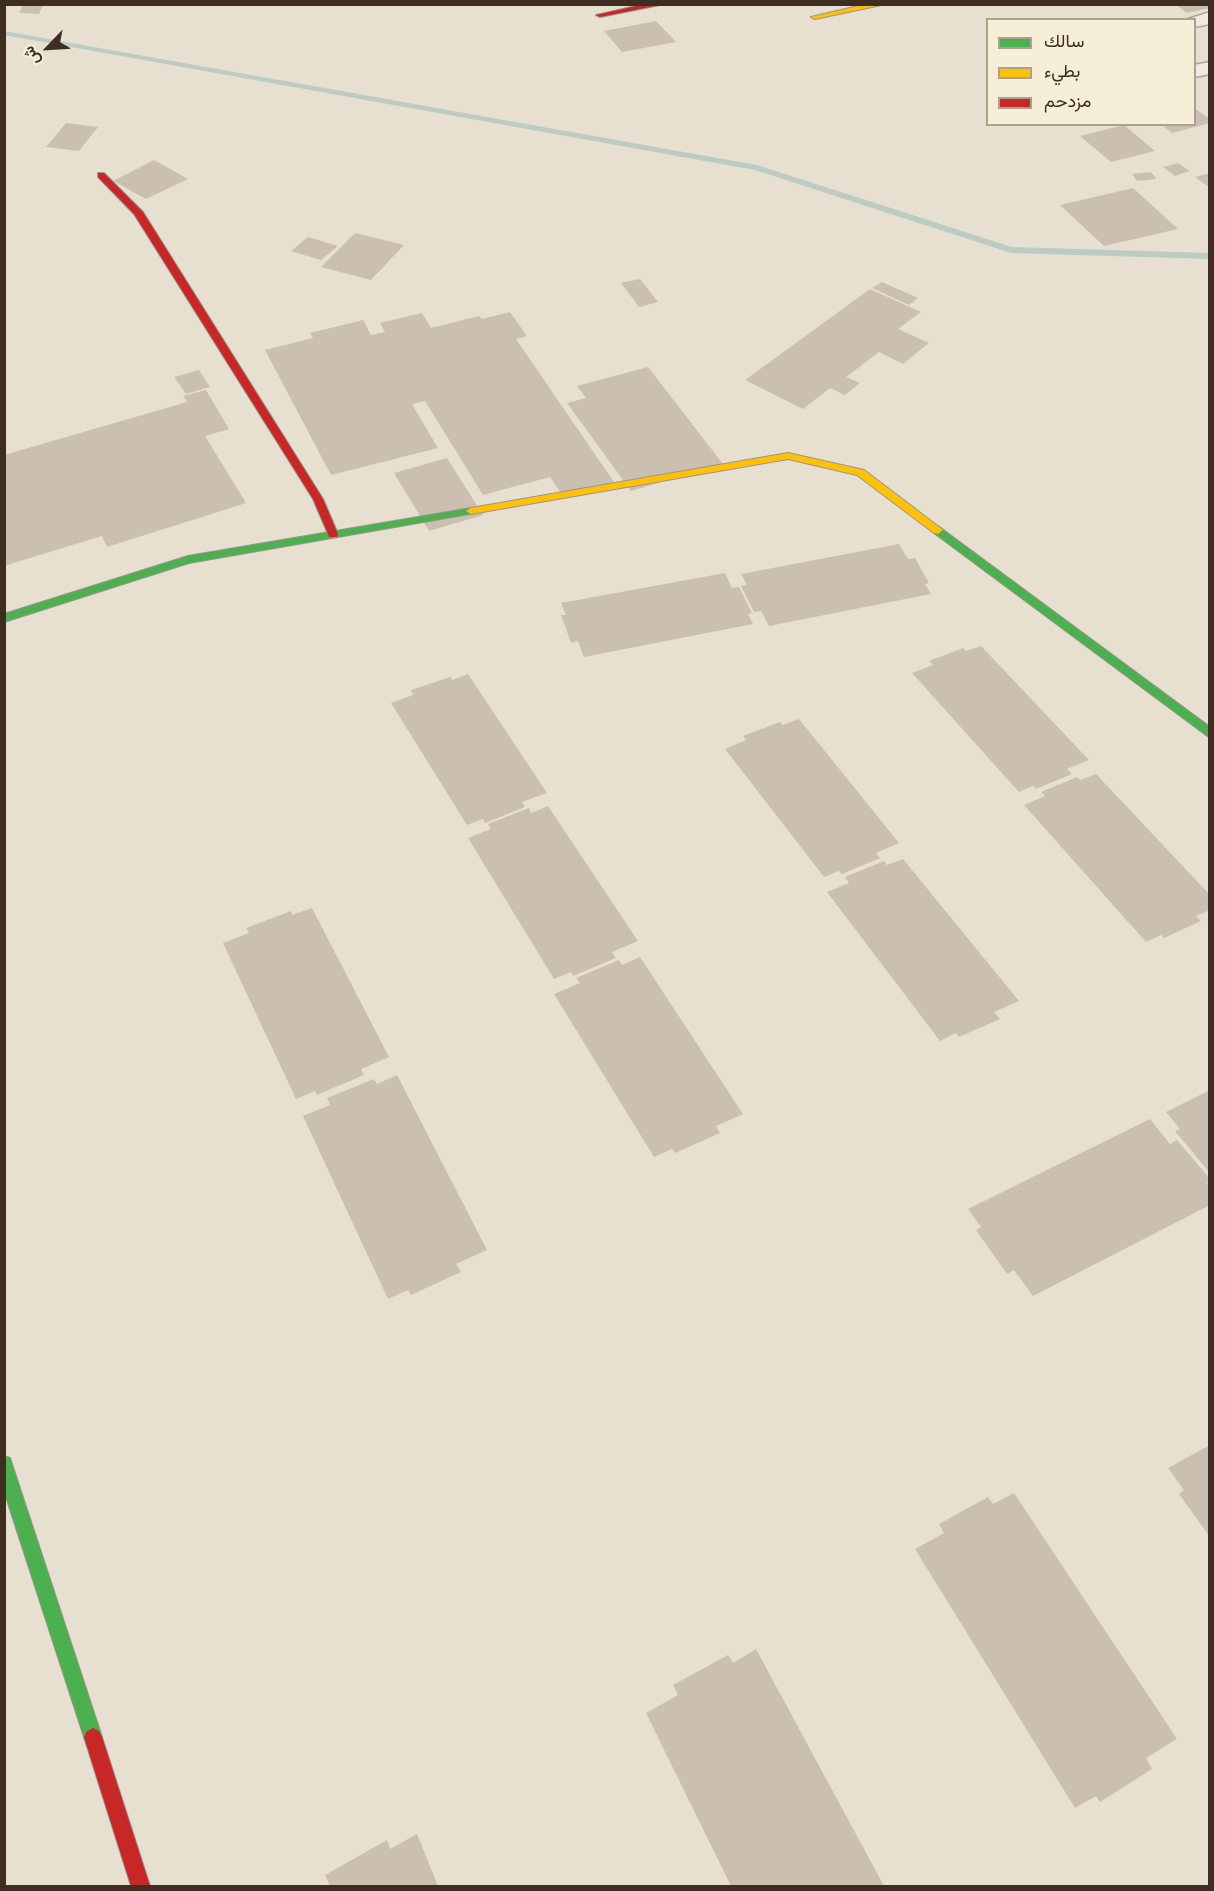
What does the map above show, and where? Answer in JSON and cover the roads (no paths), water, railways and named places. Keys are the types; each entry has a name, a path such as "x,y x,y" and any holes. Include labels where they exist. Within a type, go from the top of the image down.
{"street":[{"path":"600,15 661,4"},
{"path":"815,17 882,4"},
{"path":"101,175 138,212 318,499 333,534"},
{"path":"4,618 188,560 788,456 860,472 1209,734"},
{"path":"4,1464 14,1527 141,1887"}],"waterway":[{"path":"4,33 757,168 1011,250 1210,256"}]}
